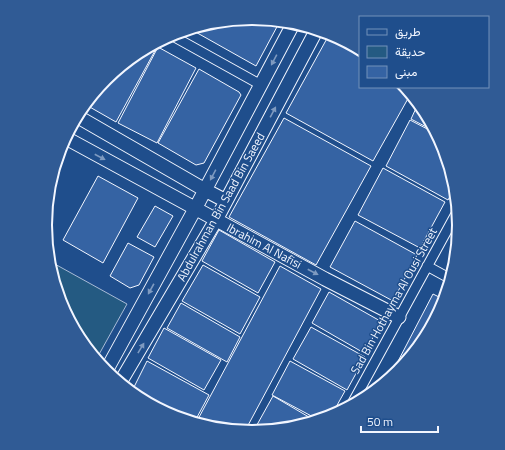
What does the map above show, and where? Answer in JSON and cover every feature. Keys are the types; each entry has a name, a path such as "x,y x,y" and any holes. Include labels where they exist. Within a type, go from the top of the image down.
{"street":[{"name":"Abdulrahman Bin Saad Bin Saeed","path":"110,365 195,209 291,29"},
{"name":"Abdulrahman Bin Saad Bin Saeed","path":"123,377 216,220 314,35"},
{"path":"178,39 261,85"},
{"path":"83,119 226,201"},
{"name":"Ibrahim Al Nafisi","path":"71,141 195,209 399,317"},
{"name":"Sad Bin Hothayma Al Ousi Street","path":"357,395 452,221"},
{"path":"427,266 446,276"}],"green space":[{"path":"56,265 127,304 99,354 86,336 73,313 63,289"}],"building":[{"path":"239,25 266,25 277,27 256,66 197,33"},
{"path":"327,39 359,56 359,88 398,88 408,99 373,161 286,113"},
{"path":"160,48 196,68 157,143 118,123 156,50"},
{"path":"155,51 116,122 91,108 102,93 131,66"},
{"path":"199,69 239,92 241,95 204,163 196,165 158,143"},
{"path":"416,109 427,127 411,119"},
{"path":"284,118 371,166 316,265 229,217"},
{"path":"410,120 428,129 442,161 450,196 448,200 386,166"},
{"path":"383,168 445,202 420,248 358,215"},
{"path":"98,176 138,198 103,263 63,240"},
{"path":"155,206 173,216 155,247 137,237"},
{"path":"355,221 417,255 393,301 330,267"},
{"path":"219,230 275,262 258,293 202,261"},
{"path":"128,243 154,257 139,285 130,288 110,276"},
{"path":"203,265 260,297 240,334 182,301"},
{"path":"280,266 321,289 248,425 213,421 199,417"},
{"path":"329,292 382,322 364,353 312,323"},
{"path":"433,294 439,297 426,325 411,347 397,363"},
{"path":"181,303 240,337 227,362 167,328"},
{"path":"311,327 365,357 347,390 293,359"},
{"path":"164,328 221,360 204,390 148,358"},
{"path":"147,361 209,395 197,417 176,410 152,398 134,386"},
{"path":"290,361 345,391 336,406 311,416 272,395"},
{"path":"273,396 308,417 292,421 257,425"}]}
